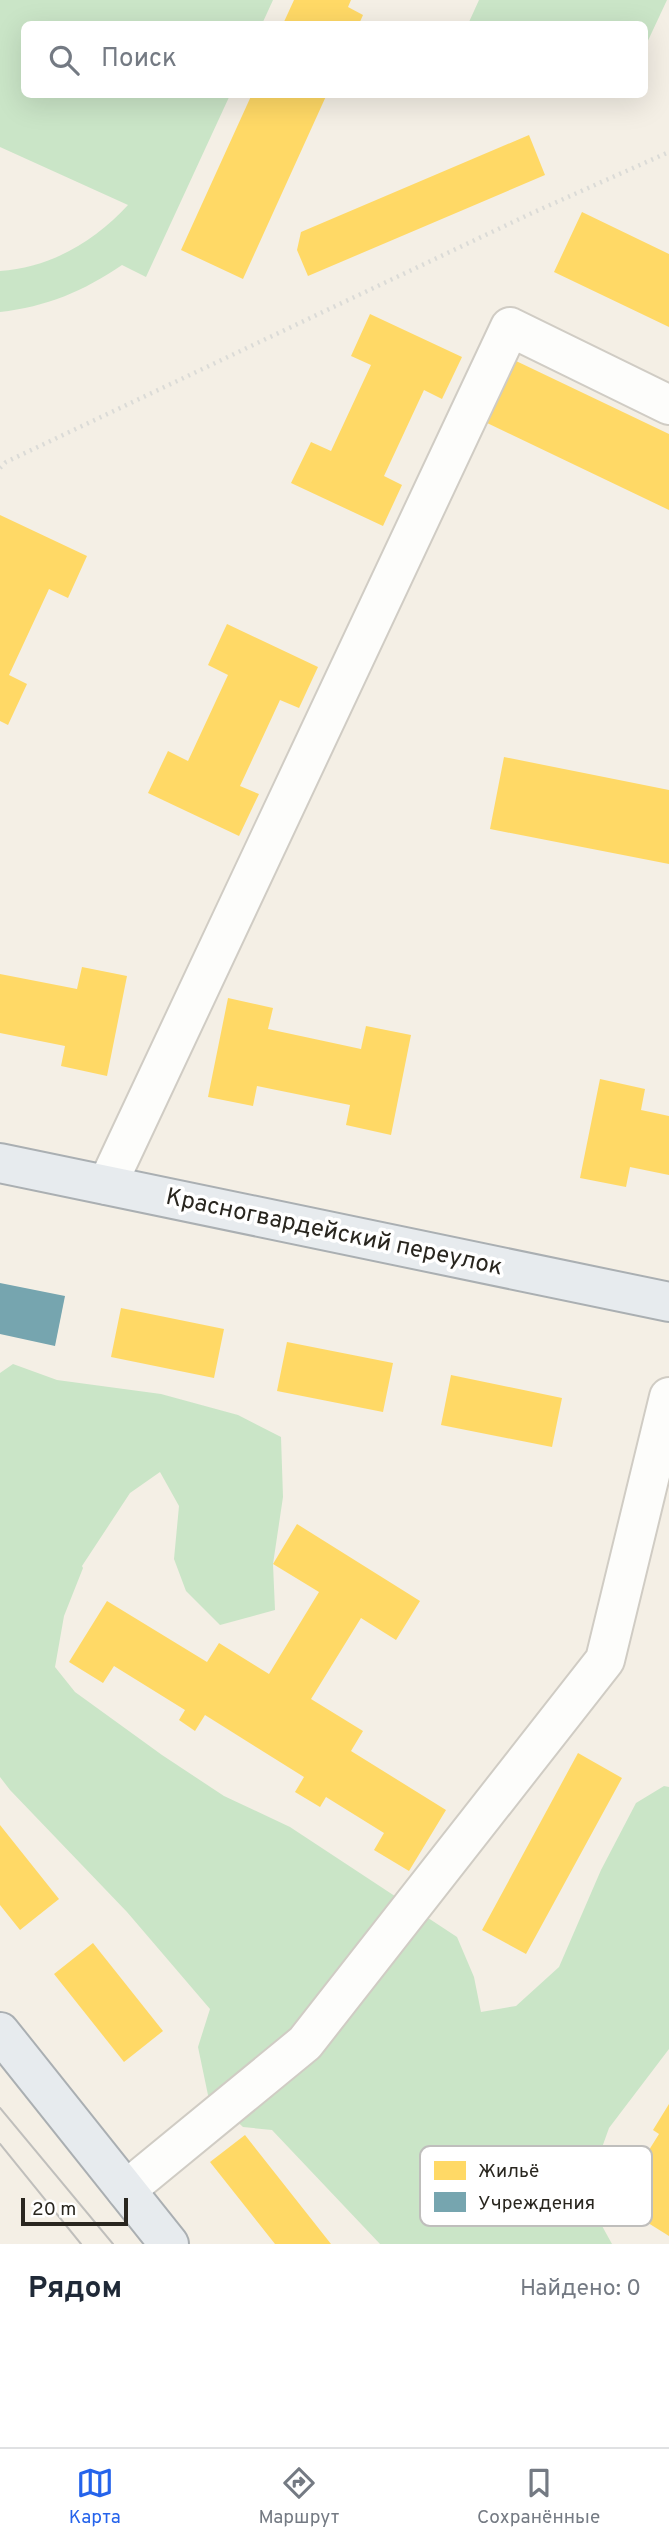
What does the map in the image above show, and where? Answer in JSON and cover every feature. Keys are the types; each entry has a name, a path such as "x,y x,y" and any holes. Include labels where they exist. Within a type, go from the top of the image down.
{"main road":[{"name":"Красногвардейский переулок","path":"0,1163 669,1302"},
{"path":"0,2032 169,2244"}],"street":[{"path":"107,1185 510,327 669,405"},
{"path":"126,2190 304,2043 605,1660 669,1398"}],"path":[{"path":"1,463 533,213 669,152"}],"green space":[{"path":"0,0 273,0 263,21 21,21 21,98 229,98 146,277 122,265 93,283 49,302 0,312 0,271 36,264 70,250 101,230 128,205 0,147"},
{"path":"479,0 667,0 648,41 648,21 469,21"},
{"path":"13,1364 57,1380 161,1394 238,1415 281,1437 283,1497 273,1564 275,1610 220,1625 186,1591 174,1559 179,1506 160,1472 130,1493 82,1566 64,1616 55,1667 75,1692 162,1755 224,1796 290,1827 457,1937 474,1977 481,2012 516,2006 559,1967 601,1870 636,1803 664,1786 669,1787 669,2049 609,2128 603,2146 420,2146 420,2226 602,2226 612,2244 380,2244 272,2130 243,2127 208,2095 198,2047 210,2009 127,1912 0,1777 0,1373"}],"building: Жильё":[{"path":"294,0 351,0 348,7 363,15 360,21 284,21"},
{"path":"250,98 325,98 243,279 181,250"},
{"path":"529,135 545,175 308,276 297,250 301,232"},
{"path":"582,212 669,254 669,327 554,272"},
{"path":"370,314 462,357 442,399 424,390 384,476 402,485 383,526 291,483 311,442 331,451 371,365 351,356"},
{"path":"514,360 669,434 669,510 485,422"},
{"path":"0,515 87,556 68,598 49,589 9,675 27,684 8,725 0,721"},
{"path":"227,624 318,667 299,708 280,700 240,786 259,794 239,836 148,793 168,751 188,761 228,675 208,665"},
{"path":"504,757 669,790 669,864 490,829"},
{"path":"82,967 127,976 107,1076 61,1066 65,1046 0,1033 0,974 77,989"},
{"path":"228,998 273,1008 268,1029 361,1049 366,1026 411,1035 391,1135 346,1125 350,1105 257,1086 253,1106 208,1097"},
{"path":"600,1079 645,1089 641,1110 669,1116 669,1175 630,1167 626,1187 580,1178"},
{"path":"121,1308 224,1329 214,1378 111,1357"},
{"path":"287,1342 393,1363 383,1412 277,1391"},
{"path":"451,1375 562,1398 552,1447 441,1425"},
{"path":"297,1524 420,1601 396,1640 361,1618 311,1699 363,1731 351,1751 446,1810 409,1871 374,1850 384,1833 326,1797 320,1807 295,1792 304,1777 205,1715 195,1731 179,1720 185,1710 114,1666 103,1683 69,1662 107,1601 207,1662 219,1643 269,1674 319,1592 273,1564"},
{"path":"578,1753 622,1778 526,1954 482,1930"},
{"path":"0,1825 59,1899 20,1930 0,1905"},
{"path":"93,1943 163,2031 124,2062 54,1974"},
{"path":"669,2104 669,2236 652,2225 652,2146 659,2134 653,2130"},
{"path":"245,2135 331,2244 275,2244 210,2162"}],"building: Учреждения":[{"path":"0,1283 65,1296 55,1346 0,1334"}],"tram line":[{"path":"0,2108 113,2244"},
{"path":"0,2144 81,2244"}]}
